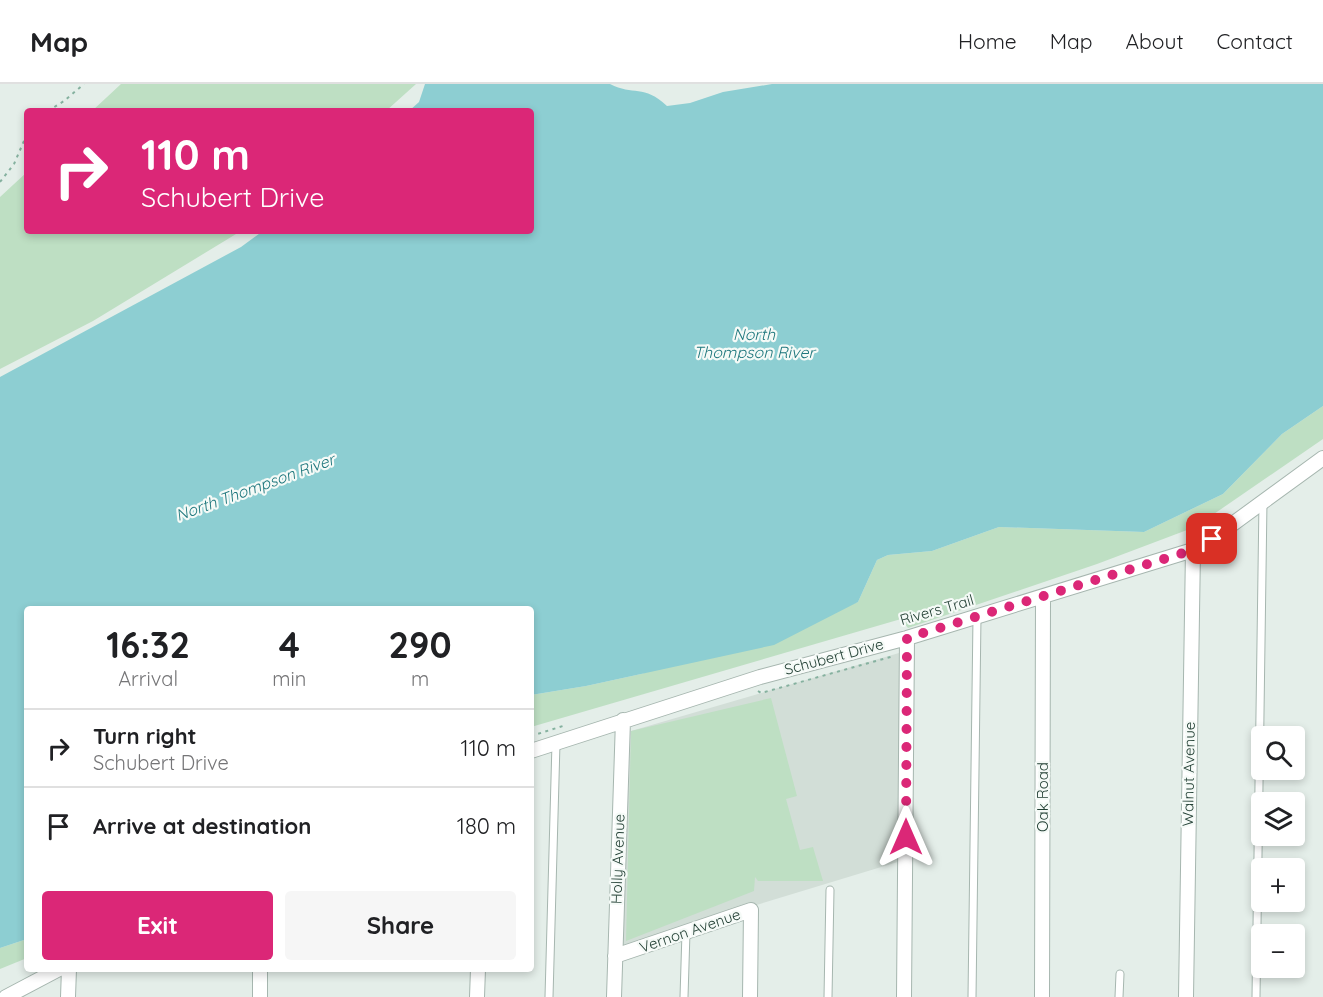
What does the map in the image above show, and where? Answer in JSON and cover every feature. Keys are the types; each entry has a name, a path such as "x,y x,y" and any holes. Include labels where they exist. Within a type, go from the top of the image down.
{"street":[{"name":"Schubert Drive","path":"534,751 760,677 907,638 1193,550 1212,539 1323,458"},
{"name":"Walnut Avenue","path":"1186,997 1193,550"},
{"name":"Oak Road","path":"1042,997 1043,597"},
{"path":"904,997 907,638"},
{"name":"Holly Avenue","path":"614,997 623,720"},
{"name":"Vernon Avenue","path":"615,956 751,910 750,997"},
{"path":"6,997 53,972"},
{"path":"68,997 69,972"},
{"path":"260,972 260,997"},
{"path":"477,997 478,972"}],"lane":[{"path":"1256,997 1263,501"},
{"path":"972,997 977,617"},
{"path":"549,997 556,742"},
{"path":"828,997 830,891"},
{"path":"684,997 686,932"},
{"path":"1119,997 1120,974"}],"path":[{"path":"53,108 84,84"},
{"path":"0,182 14,164 24,141"},
{"path":"534,735 565,726"}],"shaded area":[{"path":"899,653 901,861 622,946 631,731"}],"green space":[{"path":"121,84 416,84 389,108 95,108"},
{"path":"24,175 24,234 236,234 93,321 0,369 0,197"},
{"path":"1323,406 1323,439 1195,527 1097,564 908,628 901,619 534,726 534,695 641,674 858,602 877,560 888,555 932,551 999,527 1144,532 1223,494 1282,434"},
{"path":"771,698 797,796 786,799 800,850 813,847 823,881 758,881 755,877 754,891 626,941 631,731"},
{"path":"24,940 24,959 0,969 0,948"}],"water":[{"name":"North Thompson River","path":"425,84 610,84 652,95 667,106 690,103 723,92 772,84 1323,84 1323,406 1282,434 1223,494 1144,532 999,527 932,551 888,555 877,560 858,602 774,645 586,686 534,695 534,606 24,606 24,940 0,948 0,377 241,247 259,234 534,234 534,108 412,108 419,102"}],"route":[{"path":"906,837 907,638 1193,550 1212,539"}]}
